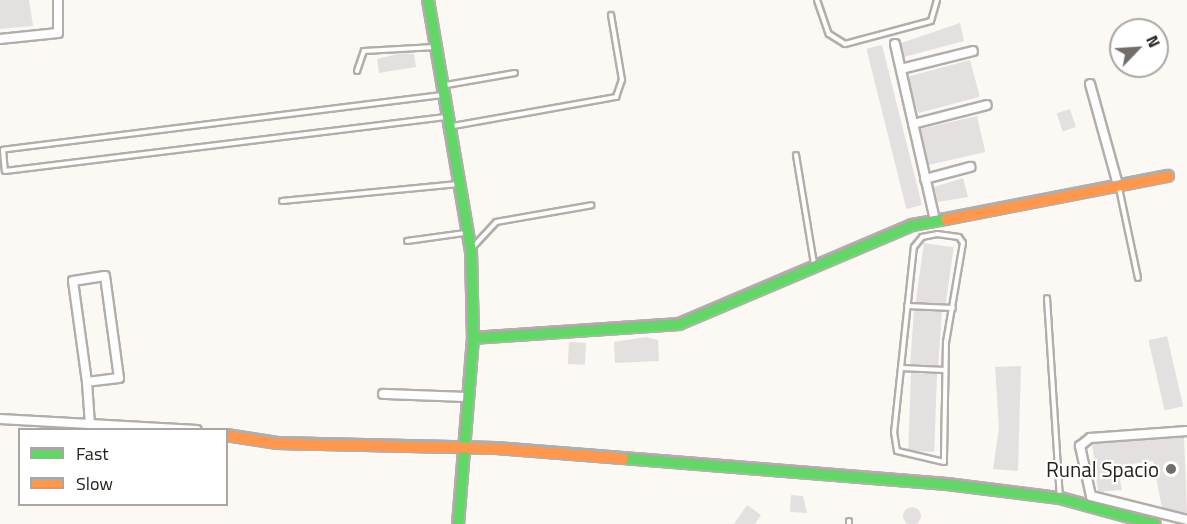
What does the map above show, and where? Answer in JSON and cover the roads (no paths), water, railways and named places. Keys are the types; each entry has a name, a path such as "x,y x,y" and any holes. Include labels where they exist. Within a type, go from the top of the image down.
{"street":[{"path":"0,39 58,33 58,0"},
{"path":"428,0 452,122 471,251 473,338 458,524"},
{"path":"895,44 935,220"},
{"path":"901,69 973,51"},
{"path":"1090,84 1118,185"},
{"path":"913,124 987,105"},
{"path":"925,178 970,167"},
{"path":"473,338 669,327 814,264 935,220 1167,176"},
{"path":"87,382 119,378 105,276 73,281 90,421"},
{"path":"383,394 469,397"},
{"path":"0,419 90,421 184,428"},
{"path":"1187,431 1090,438 1080,446 1091,496 1187,520"},
{"path":"228,435 299,444 463,446 1060,498 1155,524"}],"lane":[{"path":"817,0 829,34 845,44 931,21 937,0"},
{"path":"515,73 446,90 3,150 5,171 452,122 616,97 622,80 611,15"},
{"path":"357,71 364,51 436,47"},
{"path":"796,155 814,264"},
{"path":"282,201 462,183"},
{"path":"1118,185 1138,278"},
{"path":"471,251 478,236 496,222 592,205"},
{"path":"935,220 937,234"},
{"path":"407,241 469,233"},
{"path":"937,234 959,237 963,243 945,370 944,462 897,450 907,306 914,247 922,237 937,234"},
{"path":"1047,298 1060,498"},
{"path":"907,306 953,308"},
{"path":"901,368 945,370"}],"place":[{"name":"Runal Spacio","path":"1171,469"}]}
